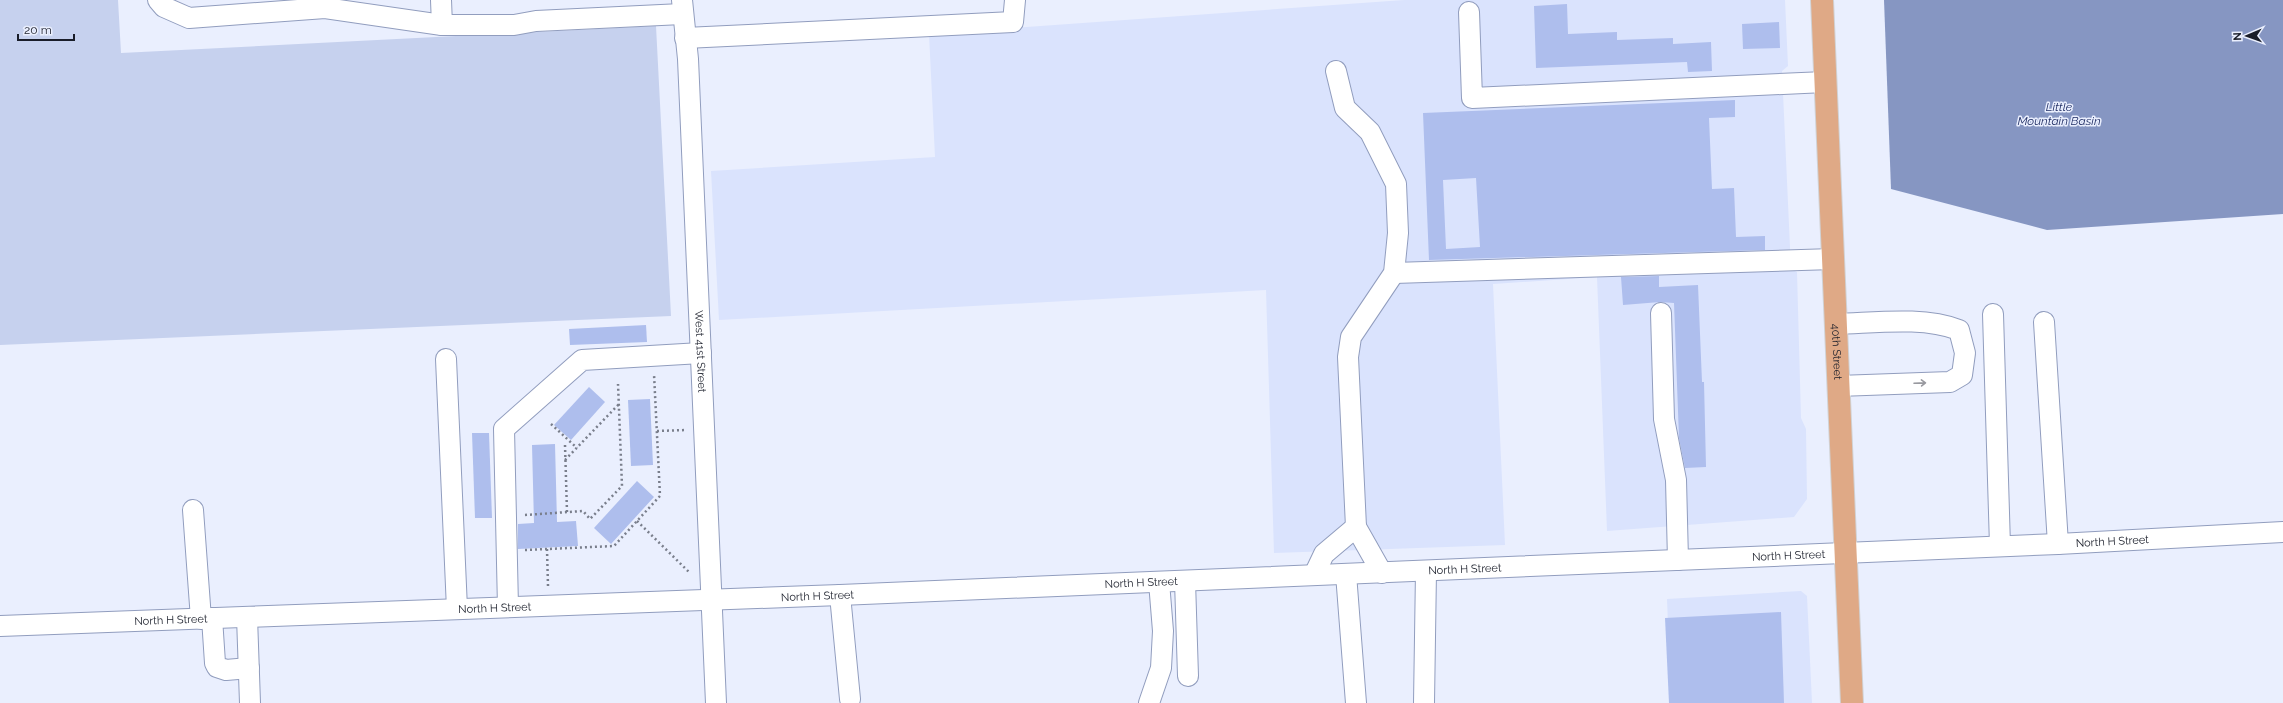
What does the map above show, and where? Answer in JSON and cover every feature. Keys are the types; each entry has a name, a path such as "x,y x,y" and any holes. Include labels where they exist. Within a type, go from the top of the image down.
{"main road":[{"name":"40th Street","path":"1822,0 1852,703"}],"street":[{"path":"158,0 164,7 189,18 325,8 442,26 514,25 536,21 682,7"},
{"path":"441,0 442,26"},
{"path":"685,38 1013,22 1016,0"},
{"name":"West 41st Street","path":"682,7 688,59 716,703"},
{"path":"1469,12 1472,98 1825,82"},
{"path":"1336,71 1345,108 1370,132 1396,184 1398,233 1394,273 1351,337 1348,357 1356,527 1382,572"},
{"path":"1394,273 1833,259"},
{"path":"1661,313 1664,420 1676,480 1678,560"},
{"path":"1993,314 2000,546"},
{"path":"1836,324 1886,322 1943,324 1959,330 1965,353 1962,375 1950,382 1838,386"},
{"path":"2044,322 2058,544"},
{"path":"508,608 504,429 582,360 701,353"},
{"path":"446,359 457,609"},
{"path":"193,510 207,618 215,663 217,667 226,670 249,668"},
{"path":"1314,575 1324,554 1356,527"},
{"name":"North H Street","path":"0,626 508,608 1185,581 2058,544 2283,532"},
{"path":"1424,703 1426,571"},
{"path":"1346,574 1356,703"},
{"path":"1185,581 1188,676"},
{"path":"1149,703 1161,668 1163,631 1159,582"},
{"path":"840,595 850,699"},
{"path":"247,617 250,703"}],"path":[{"path":"507,551 614,546 660,496 652,356"},
{"path":"506,515 583,511 590,519 622,486 618,384"},
{"path":"565,460 619,404"},
{"path":"551,424 577,448"},
{"path":"657,431 689,430"},
{"path":"565,445 567,512"},
{"path":"637,522 690,574"},
{"path":"547,549 548,587"}],"shaded area":[{"path":"0,0 118,0 121,53 656,26 671,316 0,345"},
{"path":"1404,0 1785,0 1788,66 1782,71 1791,269 1797,272 1801,418 1806,429 1807,499 1794,517 1607,531 1597,277 1493,284 1505,545 1274,553 1266,290 719,320 711,171 935,157 929,34"},
{"path":"1801,591 1807,596 1812,703 1671,703 1667,599"}],"water":[{"name":"Little Mountain Basin","path":"1884,0 2283,0 2283,214 2047,230 1891,189"}],"building":[{"path":"1567,4 1568,34 1617,32 1617,40 1673,38 1673,44 1711,42 1712,71 1688,72 1687,62 1536,68 1534,6"},
{"path":"1779,22 1780,48 1743,49 1742,24"},
{"path":"1735,100 1735,117 1709,118 1712,189 1734,188 1736,237 1765,236 1765,250 1429,260 1423,113","holes":["1476,178 1480,247 1446,249 1443,180"]},
{"path":"1659,276 1659,287 1698,285 1702,382 1704,382 1706,467 1685,468 1679,438 1674,303 1660,302 1623,305 1621,277"},
{"path":"646,325 647,342 570,345 569,329"},
{"path":"589,387 605,402 571,440 554,425"},
{"path":"650,399 653,465 631,466 628,400"},
{"path":"472,433 489,433 492,518 475,518"},
{"path":"555,444 557,522 576,521 578,546 518,549 518,524 534,523 532,445"},
{"path":"637,481 654,497 611,544 594,528"},
{"path":"1781,612 1784,703 1669,703 1665,618"}]}
